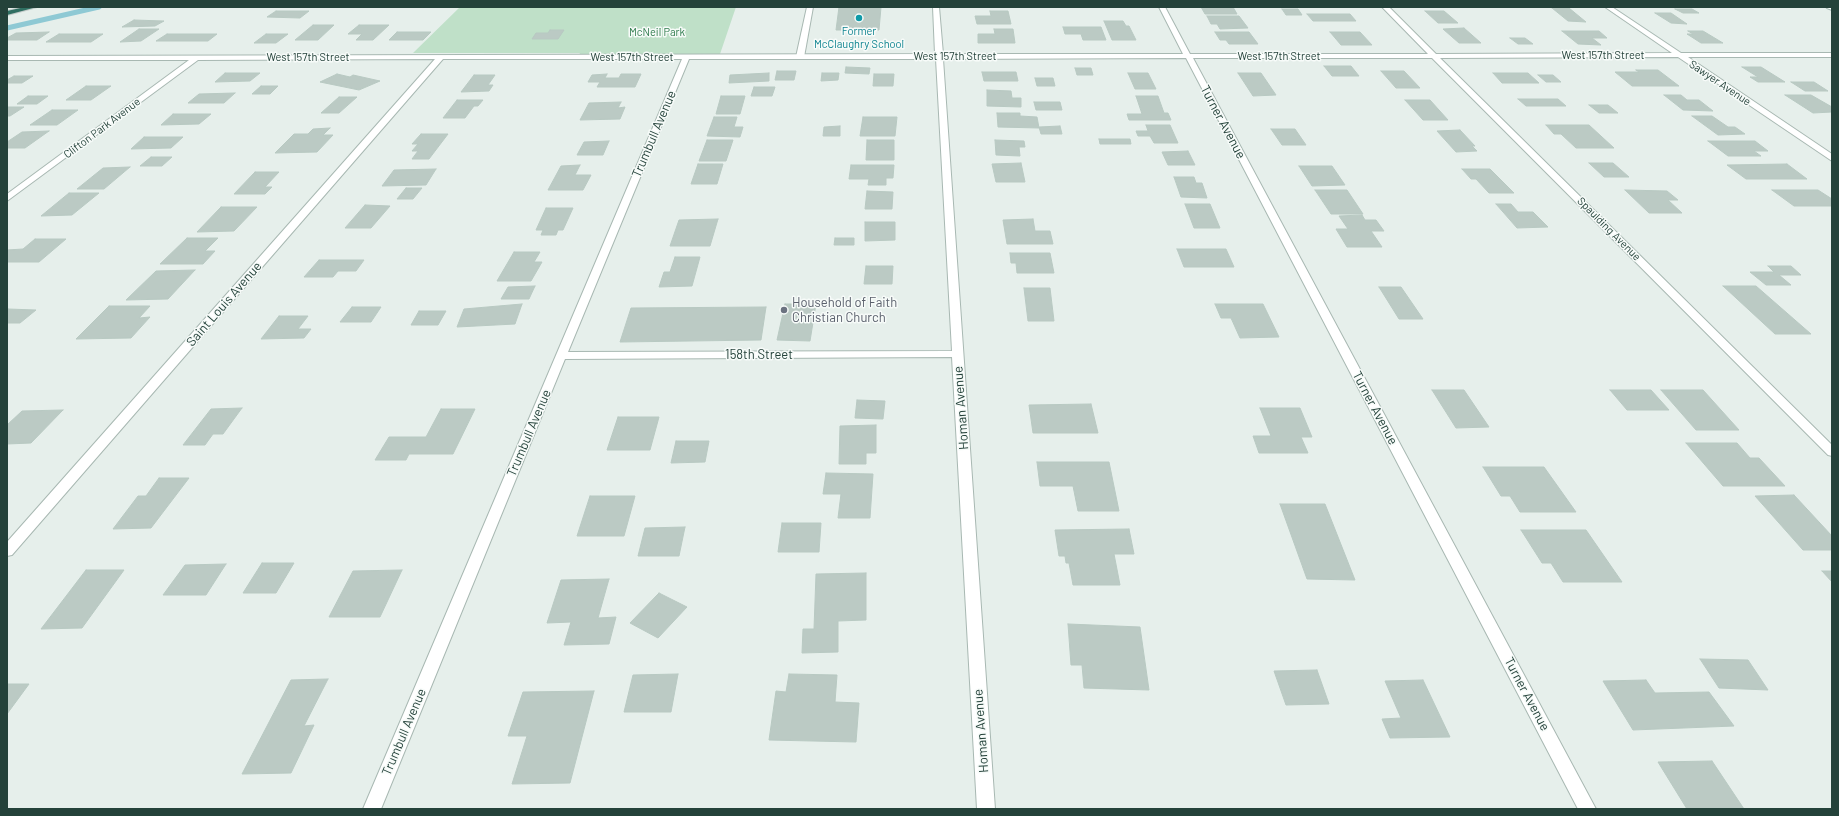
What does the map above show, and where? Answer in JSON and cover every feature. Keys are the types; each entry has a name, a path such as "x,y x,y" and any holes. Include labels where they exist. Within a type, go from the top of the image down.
{"highway":[{"path":"7,13 34,7"}],"street":[{"path":"800,57 810,7"},
{"name":"Homan Avenue","path":"936,7 986,809"},
{"name":"Turner Avenue","path":"1162,7 1588,809"},
{"name":"Spaulding Avenue","path":"1385,7 1832,452"},
{"name":"Sawyer Avenue","path":"1608,7 1832,158"},
{"name":"West 157th Street","path":"7,58 1832,55"},
{"name":"Saint Louis Avenue","path":"7,551 441,57"},
{"name":"Trumbull Avenue","path":"372,809 686,57"},
{"name":"Clifton Park Avenue","path":"7,198 196,58"},
{"name":"158th Street","path":"561,356 957,354"}],"green space":[{"name":"McNeil Park","path":"460,7 736,7 719,57 578,57 580,53 413,53"}],"building":[{"name":"Former McClaughry School","path":"839,7 881,7 879,30 836,30"},
{"path":"1201,7 1233,7 1237,14 1205,14"},
{"path":"1552,8 1569,8 1586,22 1568,21"},
{"path":"1282,9 1298,9 1302,15 1286,15"},
{"path":"1675,9 1692,9 1699,13 1683,13"},
{"path":"276,11 309,11 300,18 267,17"},
{"path":"990,11 1008,11 1011,24 977,24 975,16 991,16"},
{"path":"1425,11 1444,11 1458,23 1438,23"},
{"path":"1655,13 1671,13 1687,24 1671,23"},
{"path":"1307,14 1350,14 1356,21 1313,21"},
{"path":"1207,16 1239,16 1248,28 1220,29 1217,24 1211,24"},
{"path":"134,20 164,21 155,26 122,27"},
{"path":"1104,21 1123,21 1126,26 1129,26 1136,40 1112,40"},
{"path":"313,25 334,25 318,40 295,40"},
{"path":"359,25 389,25 373,40 356,40 362,34 348,34"},
{"path":"1063,27 1101,27 1106,40 1083,40 1081,34 1065,34"},
{"path":"1464,28 1481,43 1459,43 1443,29"},
{"path":"139,29 159,29 141,41 120,42"},
{"path":"994,29 1013,29 1015,43 978,43 978,34 995,34"},
{"path":"550,30 564,30 558,39 532,39 536,33 548,33"},
{"path":"1562,31 1599,31 1607,38 1592,38 1601,45 1578,44"},
{"path":"1688,31 1703,31 1723,43 1701,43 1687,34 1693,34"},
{"path":"49,32 37,40 7,40 7,38 16,33"},
{"path":"397,32 431,32 423,40 389,40"},
{"path":"1215,32 1249,32 1258,44 1229,44 1226,40 1220,40"},
{"path":"1330,32 1360,32 1372,45 1341,45"},
{"path":"59,34 103,34 91,42 46,42"},
{"path":"167,34 217,34 208,41 156,41"},
{"path":"266,34 288,34 276,43 254,43"},
{"path":"1510,38 1525,38 1533,44 1518,44"},
{"path":"1324,66 1351,66 1359,76 1332,76"},
{"path":"846,67 870,68 869,74 845,73"},
{"path":"1742,67 1761,67 1785,82 1758,82 1750,77 1758,77"},
{"path":"1075,68 1091,68 1093,75 1077,75"},
{"path":"1636,70 1658,70 1679,86 1632,86 1615,72 1639,72"},
{"path":"777,71 796,71 794,80 775,80"},
{"path":"1381,71 1404,71 1420,88 1396,88"},
{"path":"982,72 1016,72 1018,81 984,81"},
{"path":"225,73 260,73 250,81 215,82"},
{"path":"769,73 769,81 729,83 730,75"},
{"path":"822,73 839,73 838,80 821,81"},
{"path":"1128,73 1148,73 1156,89 1135,89"},
{"path":"1238,73 1261,73 1276,95 1253,96"},
{"path":"1493,73 1528,73 1539,83 1502,83"},
{"path":"337,74 350,77 353,75 380,81 359,90 320,82"},
{"path":"607,74 605,78 619,78 621,74 641,74 635,87 597,87 600,82 588,82 592,75"},
{"path":"874,74 894,74 893,86 873,86"},
{"path":"474,75 495,75 488,85 493,85 489,91 461,92"},
{"path":"1538,75 1553,75 1561,82 1546,82"},
{"path":"14,76 33,76 22,83 7,83 7,80"},
{"path":"1035,78 1053,78 1055,86 1037,86"},
{"path":"1791,82 1814,82 1828,91 1805,91"},
{"path":"86,86 111,86 91,100 66,100"},
{"path":"261,86 278,86 270,94 252,94"},
{"path":"754,87 775,87 772,96 751,96"},
{"path":"987,90 1011,91 1012,98 1021,98 1021,107 987,106"},
{"path":"235,93 224,103 188,103 199,94"},
{"path":"1664,95 1681,95 1687,100 1699,100 1713,111 1683,110"},
{"path":"1785,95 1811,95 1832,107 1832,112 1813,113"},
{"path":"28,96 48,96 37,104 17,104"},
{"path":"721,96 745,96 740,114 716,114"},
{"path":"1136,96 1158,96 1164,113 1168,113 1171,120 1129,120 1127,114 1142,114"},
{"path":"339,97 357,97 339,113 321,113"},
{"path":"1518,99 1558,99 1566,106 1526,106"},
{"path":"457,100 483,100 478,106 474,106 465,118 443,118"},
{"path":"1405,100 1430,100 1448,120 1423,120"},
{"path":"621,102 618,108 625,107 620,119 580,120 589,103"},
{"path":"1034,102 1060,102 1062,110 1036,110"},
{"path":"1589,105 1608,105 1618,113 1599,113"},
{"path":"7,107 24,107 10,116 7,116"},
{"path":"52,110 78,110 57,125 30,125"},
{"path":"997,113 1020,113 1020,116 1037,117 1039,128 998,127"},
{"path":"173,114 211,114 199,124 161,125"},
{"path":"1692,116 1712,116 1728,127 1735,127 1745,134 1718,135"},
{"path":"714,117 737,117 734,127 743,127 740,137 707,136"},
{"path":"863,117 897,117 895,136 860,136"},
{"path":"1146,125 1170,125 1178,143 1154,143 1150,136 1138,136 1136,131 1148,131"},
{"path":"1546,125 1589,125 1614,148 1576,148 1561,134 1554,134"},
{"path":"840,126 840,136 823,136 824,127"},
{"path":"1060,126 1062,134 1041,134 1039,127"},
{"path":"330,128 323,135 333,135 317,152 275,153 294,134 308,134 313,129"},
{"path":"1271,129 1295,129 1306,145 1282,145"},
{"path":"1460,130 1475,146 1472,146 1477,151 1456,152 1437,131"},
{"path":"49,131 25,148 7,148 7,142 22,132"},
{"path":"421,134 448,134 429,159 412,159 418,151 412,151 418,144 412,144"},
{"path":"144,137 183,137 171,148 131,149"},
{"path":"1099,139 1130,139 1131,144 1100,144"},
{"path":"707,140 733,140 726,161 699,161"},
{"path":"867,140 894,140 894,160 866,160"},
{"path":"995,140 1024,141 1025,147 1019,147 1020,156 996,155"},
{"path":"609,141 603,155 577,155 584,142"},
{"path":"1708,141 1755,141 1768,151 1754,151 1761,156 1728,156"},
{"path":"1188,151 1195,165 1168,165 1162,152"},
{"path":"151,157 172,157 162,166 140,166"},
{"path":"1021,163 1025,182 996,182 992,164"},
{"path":"1589,163 1613,163 1629,177 1604,177"},
{"path":"698,164 723,164 717,184 691,184"},
{"path":"1787,164 1807,179 1746,179 1727,165"},
{"path":"580,165 575,175 591,175 583,190 548,190 561,166"},
{"path":"851,165 894,165 893,178 886,178 886,185 868,185 869,179 849,179"},
{"path":"1299,166 1332,166 1345,185 1312,186"},
{"path":"130,167 104,189 77,189 103,168"},
{"path":"436,169 426,185 382,186 394,170"},
{"path":"1462,169 1490,169 1514,193 1489,193 1476,179 1471,179"},
{"path":"255,172 279,172 265,187 272,187 265,194 234,194"},
{"path":"1174,177 1194,177 1196,183 1202,183 1207,198 1181,197"},
{"path":"406,188 422,188 413,199 397,199"},
{"path":"1315,190 1347,190 1363,214 1331,214"},
{"path":"1625,190 1667,191 1678,200 1668,200 1682,213 1649,213"},
{"path":"1772,190 1818,190 1832,199 1832,206 1794,206"},
{"path":"867,191 893,192 892,209 865,209"},
{"path":"69,193 99,193 72,215 41,216"},
{"path":"1185,204 1210,204 1220,228 1194,228"},
{"path":"1496,204 1511,204 1518,212 1533,212 1548,227 1517,228"},
{"path":"365,205 390,206 371,228 345,228"},
{"path":"221,207 257,207 234,231 197,232"},
{"path":"546,208 573,208 563,230 558,230 556,235 541,235 543,230 536,230"},
{"path":"1362,215 1365,220 1376,220 1384,231 1371,231 1382,247 1347,247 1336,229 1348,229 1339,216"},
{"path":"718,219 710,246 670,246 679,220"},
{"path":"1033,219 1035,231 1050,231 1053,244 1007,244 1003,220"},
{"path":"865,222 895,222 895,240 865,241"},
{"path":"187,238 218,238 205,251 215,251 203,264 160,264"},
{"path":"835,238 854,238 854,245 834,245"},
{"path":"35,239 66,239 39,262 7,262 7,250 23,249"},
{"path":"1177,249 1226,249 1234,267 1184,267"},
{"path":"514,252 540,252 534,262 542,262 531,281 497,281"},
{"path":"1010,253 1050,253 1054,273 1017,273 1016,263 1011,263"},
{"path":"675,257 700,257 692,286 659,287 664,272 670,272"},
{"path":"319,260 364,260 356,271 338,271 333,277 304,277"},
{"path":"866,266 893,266 892,284 864,284"},
{"path":"1768,266 1791,266 1801,275 1779,275 1791,285 1766,285 1750,272 1774,272"},
{"path":"195,270 168,299 126,300 156,271"},
{"path":"535,286 529,299 501,299 508,287"},
{"path":"1723,286 1756,286 1811,334 1775,334"},
{"path":"1379,287 1401,287 1423,319 1399,319"},
{"path":"1024,288 1050,288 1054,321 1028,321"},
{"path":"522,304 515,324 457,327 464,309"},
{"path":"785,304 816,304 810,341 777,340"},
{"path":"1215,304 1263,304 1279,337 1240,338 1231,318 1221,318"},
{"path":"109,306 150,306 139,318 150,317 131,338 76,339"},
{"path":"352,307 381,307 371,322 340,322"},
{"path":"766,307 761,340 620,342 631,308"},
{"path":"8,309 36,310 20,323 7,323"},
{"path":"419,311 446,311 438,325 411,325"},
{"path":"279,316 308,316 298,329 311,329 304,338 261,339"},
{"path":"1432,390 1464,390 1489,427 1456,428"},
{"path":"1610,390 1651,390 1669,410 1627,410"},
{"path":"1661,390 1703,390 1739,430 1696,430"},
{"path":"857,400 885,401 883,419 855,418"},
{"path":"1091,404 1098,433 1033,433 1029,405"},
{"path":"242,408 223,434 213,434 205,445 183,445 211,409"},
{"path":"1260,408 1300,408 1312,437 1301,437 1308,453 1259,453 1253,436 1271,436"},
{"path":"441,409 475,409 453,454 409,454 406,460 375,460 389,437 426,437"},
{"path":"63,410 31,443 7,444 7,425 22,411"},
{"path":"618,417 659,417 650,450 607,450"},
{"path":"876,425 876,453 866,453 866,464 839,464 840,426"},
{"path":"676,441 709,441 705,462 671,463"},
{"path":"1686,443 1737,443 1750,458 1759,458 1785,486 1723,486"},
{"path":"1037,462 1109,462 1119,511 1078,511 1073,486 1040,486"},
{"path":"1483,467 1544,467 1576,512 1520,512 1510,496 1501,496"},
{"path":"826,473 873,474 870,518 838,518 841,494 823,494"},
{"path":"159,478 189,478 151,528 113,529 138,496 146,496"},
{"path":"1794,495 1832,536 1832,550 1803,550 1755,496"},
{"path":"590,496 635,496 624,536 577,536"},
{"path":"1280,504 1325,504 1355,580 1307,579"},
{"path":"782,523 821,523 819,552 778,552"},
{"path":"685,527 679,556 638,556 645,528"},
{"path":"1129,529 1134,554 1114,554 1120,585 1073,585 1069,563 1066,563 1065,556 1059,556 1055,530"},
{"path":"1521,530 1586,530 1622,582 1563,582 1551,563 1542,563"},
{"path":"262,563 294,563 276,593 243,593"},
{"path":"226,564 206,595 163,595 185,565"},
{"path":"86,570 124,570 82,628 41,629"},
{"path":"402,570 380,617 329,617 353,571"},
{"path":"1822,571 1832,571 1832,582"},
{"path":"866,573 866,620 838,621 838,652 802,653 803,629 814,629 816,574"},
{"path":"609,579 598,618 616,617 609,644 564,645 571,622 547,623 561,580"},
{"path":"659,593 687,607 658,638 630,623"},
{"path":"1068,624 1140,627 1149,690 1084,688 1082,665 1071,665"},
{"path":"1700,659 1748,660 1768,690 1719,688"},
{"path":"1317,670 1329,704 1286,705 1274,671"},
{"path":"678,674 671,712 624,712 633,675"},
{"path":"789,674 837,675 835,702 859,703 856,742 769,740 776,691 786,692"},
{"path":"328,679 304,726 314,725 291,773 242,774 291,680"},
{"path":"1423,680 1450,737 1390,738 1382,719 1401,718 1385,681"},
{"path":"1646,680 1655,693 1709,692 1734,726 1633,730 1603,681"},
{"path":"7,684 29,684 7,714"},
{"path":"594,691 570,783 512,784 527,736 508,736 523,692"},
{"path":"1712,761 1744,809 1687,809 1658,762"}],"waterway":[{"path":"7,28 99,7"}],"place":[{"name":"Former McClaughry School","path":"859,18"},
{"name":"Household of Faith Christian Church","path":"784,310"}]}
